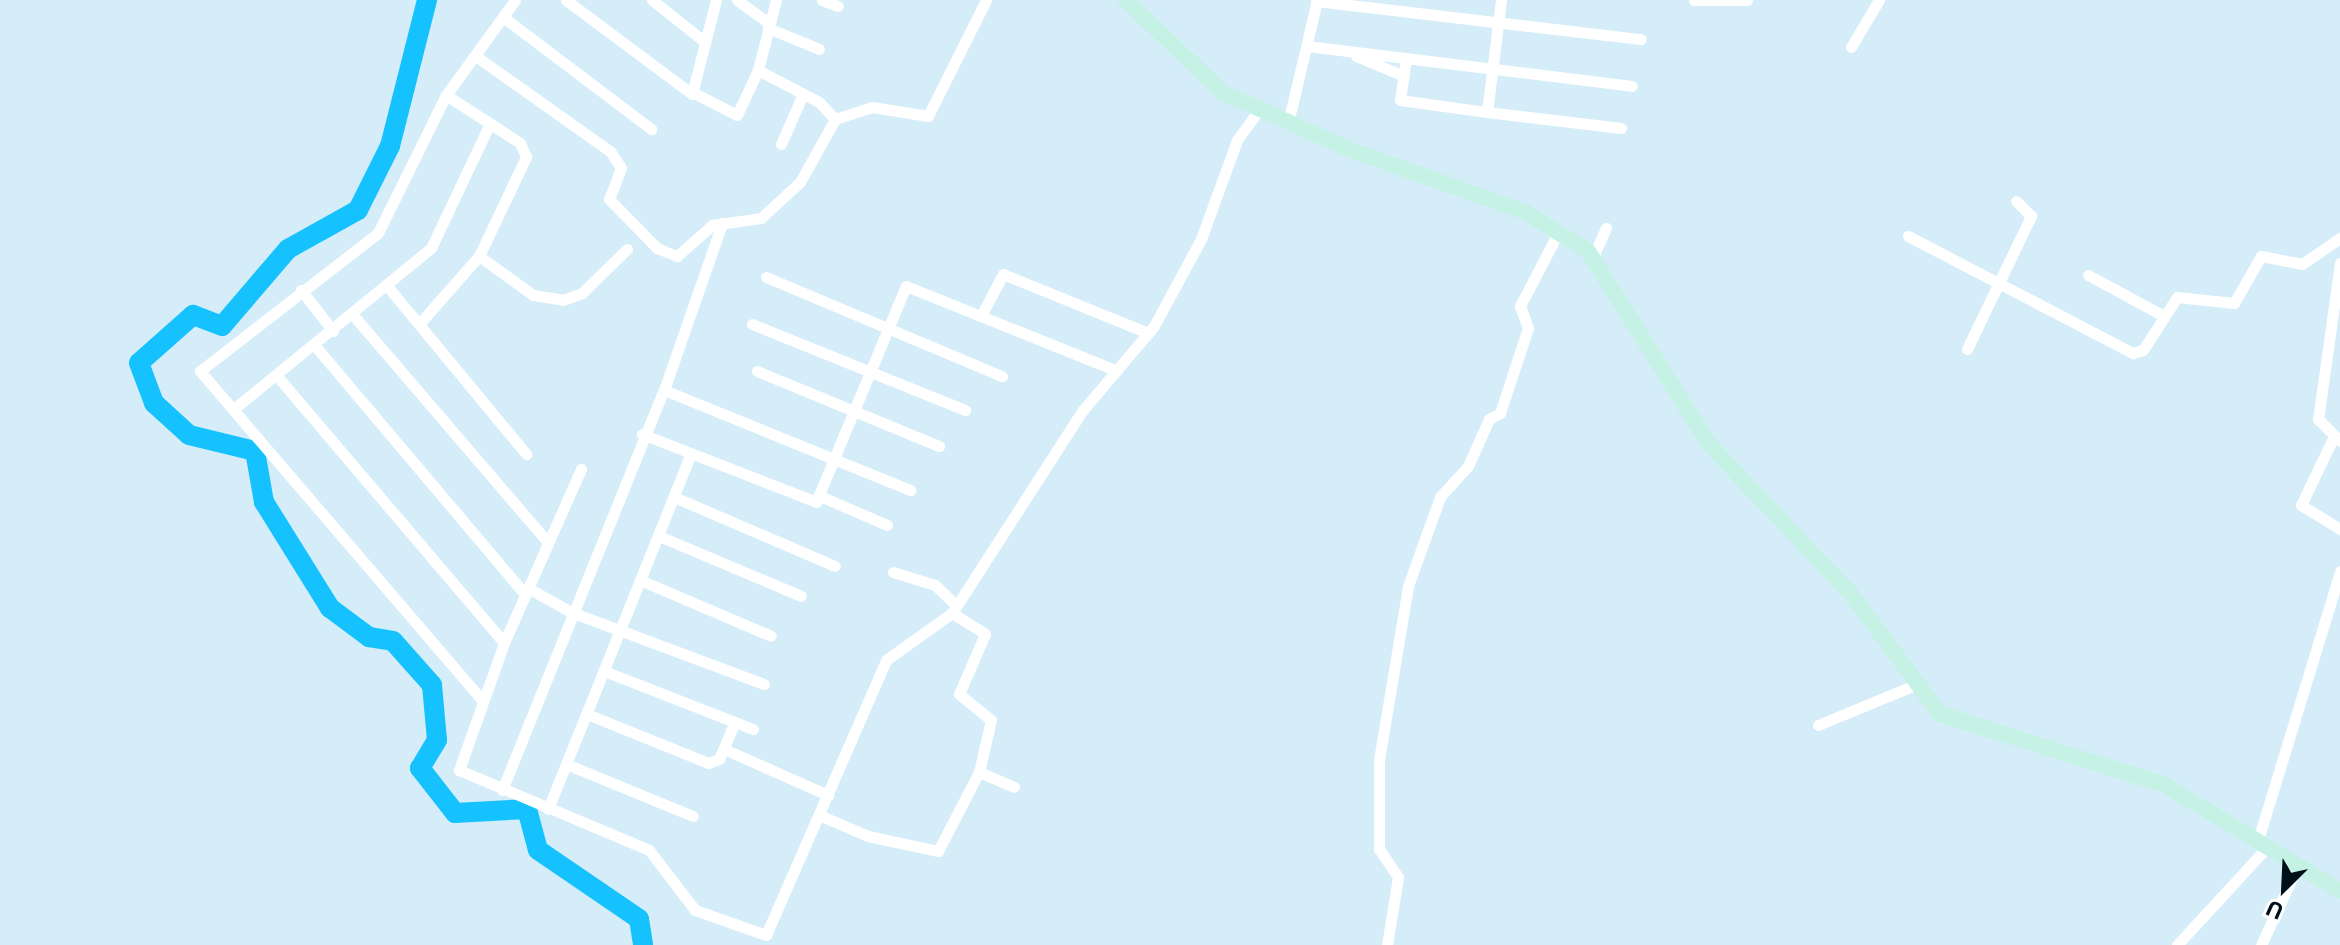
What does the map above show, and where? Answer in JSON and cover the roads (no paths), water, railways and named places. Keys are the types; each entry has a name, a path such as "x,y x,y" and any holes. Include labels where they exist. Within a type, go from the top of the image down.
{"street":[{"path":"482,700 236,407 203,379 204,364 378,233 446,95 477,57 515,0"},
{"path":"566,0 694,93 737,115 758,70 776,0"},
{"path":"652,0 705,42"},
{"path":"694,93 716,0"},
{"path":"737,0 768,26 819,49"},
{"path":"822,0 838,6"},
{"path":"477,57 610,151 621,168 609,199 657,248 685,254 722,223 761,218 800,182 835,119 872,107 928,116 986,0"},
{"path":"1126,0 1202,77 1258,111 1559,231 1593,257 1709,444 1851,594 1917,684 1951,721 2142,775 2339,889"},
{"path":"1487,112 1501,0"},
{"path":"1694,0 1747,0"},
{"path":"1851,47 1879,0"},
{"path":"1288,123 1316,1 1641,39"},
{"path":"503,17 651,129"},
{"path":"1307,46 1632,86"},
{"path":"1343,51 1404,76"},
{"path":"1406,58 1400,100 1621,128"},
{"path":"758,70 803,94 835,119"},
{"path":"781,144 803,94"},
{"path":"419,324 479,256 526,157 520,143 446,95"},
{"path":"581,469 504,643 458,766 502,790 649,850 695,910 762,936 828,795 886,660 955,610 1083,410 1148,333 1201,239 1237,140 1258,111"},
{"path":"236,407 316,347 431,248 490,123"},
{"path":"1967,349 2032,214 2016,201"},
{"path":"502,790 642,434 664,390 722,223"},
{"path":"1593,257 1606,228"},
{"path":"1387,945 1398,877 1379,849 1379,760 1408,586 1440,497 1468,466 1489,419 1500,413 1528,328 1520,306 1559,231"},
{"path":"1908,236 2127,352 2143,350 2162,315 2184,295 2238,301 2261,256 2302,264 2340,238"},
{"path":"479,256 533,295 563,300 582,293 627,249"},
{"path":"2340,263 2318,419 2337,440 2301,505 2340,529"},
{"path":"981,316 1003,274 1148,333"},
{"path":"2088,275 2162,315"},
{"path":"766,277 1002,376"},
{"path":"820,496 868,371 906,286 1117,371"},
{"path":"388,287 526,454"},
{"path":"301,290 333,331"},
{"path":"353,315 547,541"},
{"path":"752,324 965,410"},
{"path":"316,347 526,591 571,612 622,626 764,684"},
{"path":"757,371 939,446"},
{"path":"277,376 504,643"},
{"path":"664,390 910,490"},
{"path":"642,434 808,501 820,496 887,525"},
{"path":"548,809 691,454"},
{"path":"674,497 835,566"},
{"path":"659,536 801,596"},
{"path":"2177,945 2263,843 2340,571"},
{"path":"819,815 868,836 938,851 979,772 991,720 959,694 985,634 955,610 935,585 893,572"},
{"path":"640,580 771,636"},
{"path":"604,671 753,729"},
{"path":"1818,725 1917,684"},
{"path":"587,714 708,763 724,749 734,723"},
{"path":"724,749 828,795"},
{"path":"566,764 693,816"},
{"path":"979,772 1014,787"},
{"path":"2261,945 2298,865"}],"waterway":[{"path":"427,0 390,146 358,210 288,249 222,326 193,315 139,363 154,403 189,435 255,451 264,502 330,608 369,637 393,641 432,685 437,740 420,768 455,813 527,809 538,850 639,919 643,945"}]}
